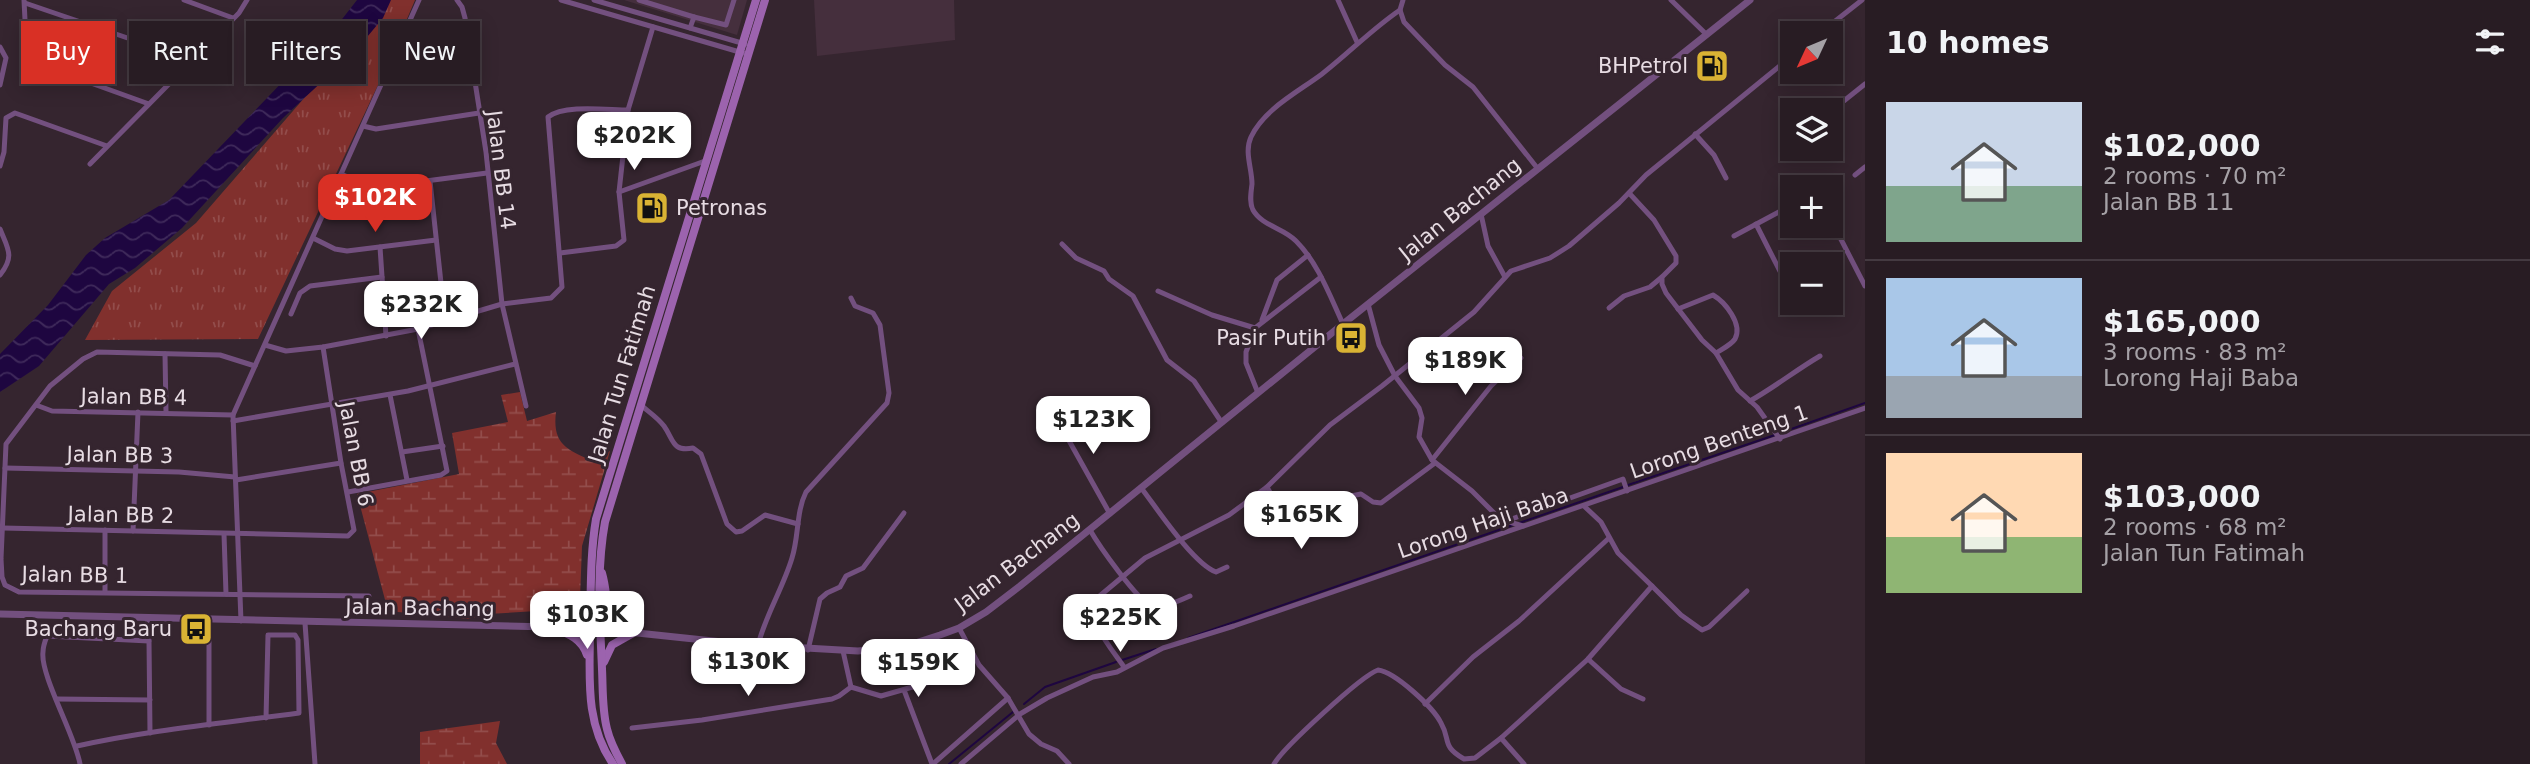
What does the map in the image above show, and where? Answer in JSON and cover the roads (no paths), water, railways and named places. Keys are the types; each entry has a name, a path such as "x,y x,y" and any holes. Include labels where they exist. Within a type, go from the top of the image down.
{"main road":[{"name":"Jalan Tun Fatimah","path":"613,764 603,749 595,728 589,695 605,522 642,406 746,49 756,0"},
{"name":"Jalan Tun Fatimah","path":"622,764 606,727 602,671 590,585 596,519 705,161 765,0"},
{"path":"600,563 610,614 635,632"},
{"path":"554,628 580,612 588,597 590,585"},
{"path":"554,628 582,643 589,676"},
{"path":"602,671 604,658 612,645 635,632"}],"street":[{"path":"184,0 233,18"},
{"path":"230,21 247,0"},
{"path":"410,21 419,0"},
{"name":"Jalan BB 14","path":"457,0 463,7 465,21"},
{"path":"561,0 653,27 746,49"},
{"path":"594,0 690,28 746,49"},
{"path":"639,0 726,25 734,0"},
{"path":"1338,0 1357,42"},
{"path":"1343,324 1308,256 1294,239 1254,212 1251,204 1252,182 1248,148 1256,129 1273,111 1400,9 1403,0"},
{"path":"1671,0 1707,35"},
{"name":"Jalan Bachang","path":"0,614 595,628 808,650 843,651 906,646 960,628 995,606 1343,324 1751,0"},
{"path":"1835,21 1862,0"},
{"path":"129,38 24,1 27,60 149,104"},
{"path":"1400,9 1404,22 1445,65 1473,87 1538,169"},
{"path":"690,28 694,17"},
{"path":"560,253 616,246 624,240 619,191 628,110 653,27"},
{"path":"0,47 6,58 0,85"},
{"path":"1123,666 1097,623 1093,607 1096,599 1145,558 1229,515 1267,487 1330,425 1395,376 1485,301 1511,271 1550,258 1569,246 1646,175 1780,66"},
{"path":"90,164 169,84"},
{"path":"241,621 233,418 382,84"},
{"name":"Jalan BB 14","path":"474,84 502,304 526,406"},
{"path":"1843,102 1865,84"},
{"path":"265,345 286,351 323,347 386,336 502,304 551,298 562,287 548,117 555,113 581,109 628,110"},
{"path":"0,166 4,152 6,118 15,113 107,146"},
{"path":"363,126 376,129 479,113"},
{"path":"1695,134 1714,155 1726,178"},
{"path":"619,191 705,161"},
{"path":"1855,175 1865,167"},
{"path":"341,174 372,188 487,173"},
{"path":"430,181 445,320"},
{"path":"1609,308 1625,296 1650,287 1676,263 1676,256 1654,220 1629,193"},
{"path":"1734,236 1780,211"},
{"path":"1481,214 1489,246 1505,277"},
{"path":"1756,224 1780,271"},
{"path":"0,229 10,257 0,275"},
{"path":"313,238 341,250 436,240"},
{"path":"1840,238 1865,286"},
{"path":"1062,244 1076,258 1100,268 1109,279 1133,296 1167,360 1194,381 1222,423"},
{"path":"380,247 386,336"},
{"path":"1258,393 1246,363 1246,352 1277,281 1308,256"},
{"path":"291,314 300,293 310,286 382,277"},
{"path":"1262,320 1273,315 1321,277"},
{"path":"1662,277 1666,293 1702,340 1716,353 1730,380 1779,438"},
{"path":"1158,291 1212,315 1255,328"},
{"path":"1678,309 1706,296 1717,296 1733,317 1737,331 1735,340 1716,353"},
{"path":"758,645 768,611 785,581 793,555 801,501 811,485 881,411 889,393 880,325 873,313 855,306 851,298"},
{"path":"1368,304 1378,345 1395,376 1419,408 1422,418 1419,436 1434,461 1478,496 1496,515 1523,526"},
{"path":"348,492 444,473 447,468 418,328"},
{"name":"Jalan BB 6","path":"237,534 348,536 354,530 323,347"},
{"name":"Jalan BB 1","path":"255,366 220,355 97,352 83,359 50,386 6,444 2,577 5,584 11,590 19,592 369,596"},
{"path":"165,354 166,412"},
{"path":"1750,401 1820,356"},
{"path":"1267,487 1290,529 1301,538 1307,537 1351,496 1361,494 1373,502 1381,503 1434,461 1491,386 1521,358"},
{"name":"Jalan BB 4","path":"36,405 52,411 166,412 233,418 390,395 431,387 515,363"},
{"path":"390,395 407,480"},
{"path":"642,406 660,421 676,447 693,448 701,454 731,529 742,531 765,515 798,524"},
{"name":"Lorong Benteng 1","path":"1584,506 1626,488 1865,408"},
{"path":"133,531 138,412"},
{"path":"1053,412 1110,514"},
{"path":"402,452 443,446"},
{"name":"Jalan BB 3","path":"5,468 135,471 235,478 341,463"},
{"path":"1508,521 1623,479 1626,488"},
{"path":"1142,489 1182,540 1212,571 1227,567"},
{"path":"1584,506 1601,522 1618,552 1681,615 1702,630 1709,627 1747,591"},
{"name":"Lorong Haji Baba","path":"1020,714 1064,690 1093,677 1117,672 1123,666 1163,648 1584,506"},
{"path":"808,650 823,595 840,587 846,576 863,568 904,513"},
{"name":"Jalan BB 2","path":"4,528 237,534"},
{"path":"104,592 105,530"},
{"path":"1090,530 1102,552 1152,606 1190,596"},
{"path":"224,534 226,594"},
{"path":"1425,704 1609,538"},
{"path":"1274,764 1300,736 1371,672 1384,671 1396,677 1440,720 1444,737 1451,749 1464,759 1475,758 1501,738 1587,659 1651,586"},
{"path":"147,617 149,733"},
{"path":"305,623 315,764"},
{"path":"960,628 984,672 1020,714 1034,739 1057,751 1069,764"},
{"path":"209,632 209,725"},
{"path":"77,746 149,733 266,718 299,713 298,638 295,635 268,635 266,718"},
{"path":"80,764 77,746 42,655 47,636 149,641"},
{"path":"851,687 881,696 904,690 938,679 970,650"},
{"path":"843,651 851,687"},
{"path":"1587,659 1622,688 1643,699"},
{"path":"632,728 702,720 832,699 851,687"},
{"path":"904,690 933,764 1008,698"},
{"path":"57,699 150,700"},
{"path":"961,764 1020,714"},
{"path":"1501,738 1524,764"}],"water":[{"path":"357,0 391,0 383,18 366,38 366,21 341,21"},
{"path":"280,84 319,84 283,118 182,228 135,268 109,284 39,366 0,392 0,354 48,305 86,255 105,238 169,200"}],"waterway":[{"path":"1780,433 1865,403"},
{"path":"1628,485 1775,435"},
{"path":"1519,523 1623,487"},
{"path":"1188,638 1513,525"},
{"path":"1122,660 1156,649"},
{"path":"1024,704 1045,687 1116,662"},
{"path":"949,764 1013,712"}],"place":[{"name":"BHPetrol","path":"1712,66"},
{"name":"Petronas","path":"652,208"},
{"name":"Pasir Putih","path":"1351,338"},
{"name":"Bachang Baru","path":"196,629"}]}
